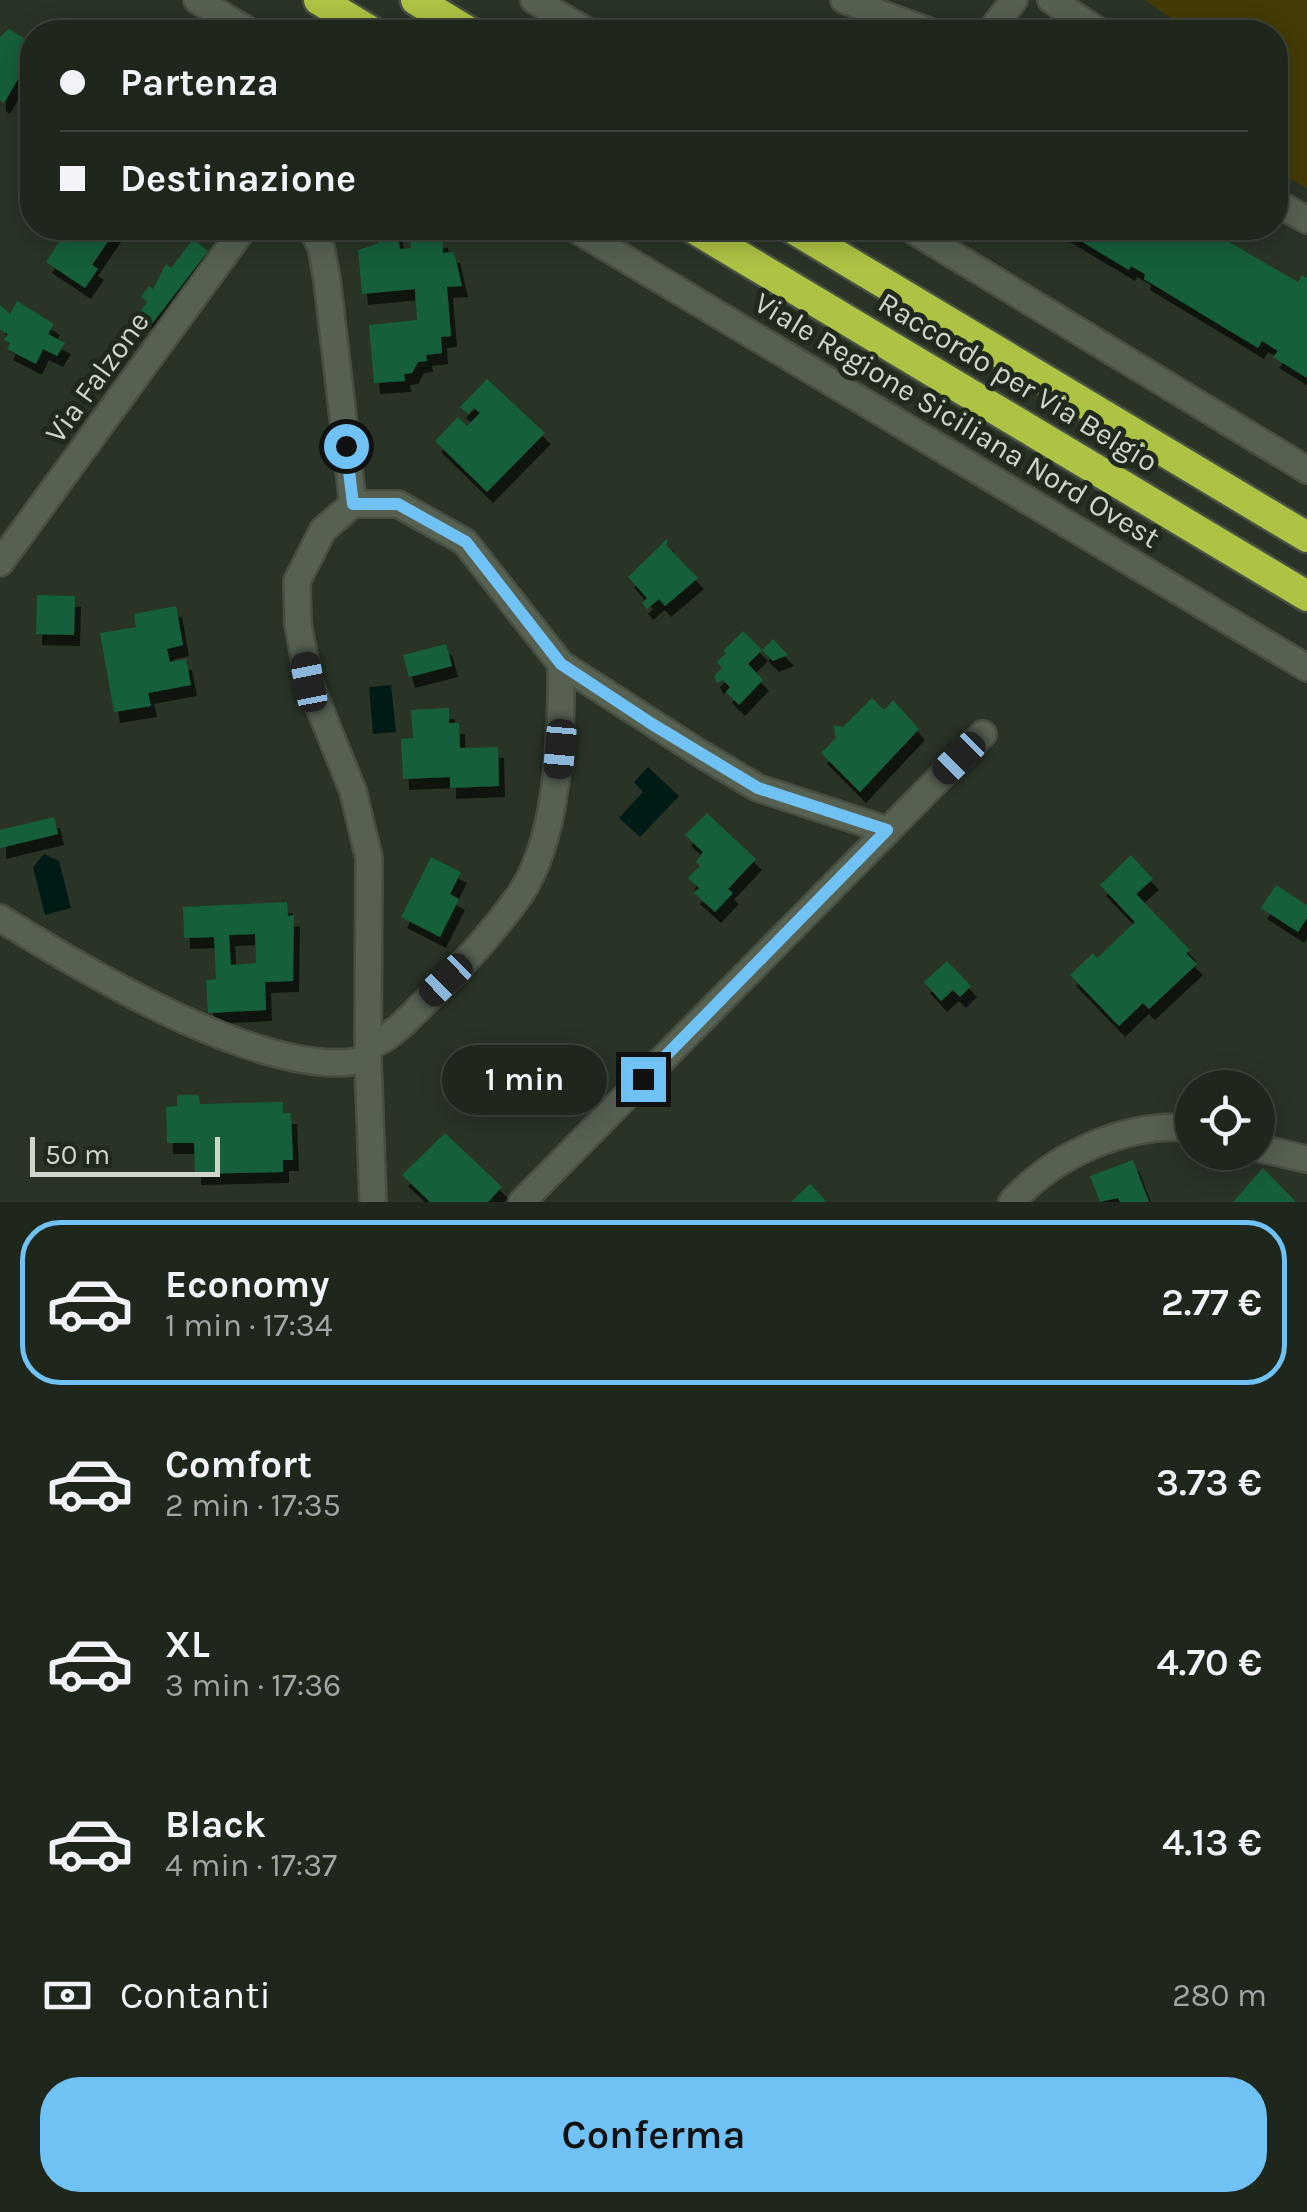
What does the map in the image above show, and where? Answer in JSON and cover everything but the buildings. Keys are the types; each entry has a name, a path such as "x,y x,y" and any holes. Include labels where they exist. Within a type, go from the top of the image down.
{"highway":[{"path":"319,0 352,20"},
{"path":"416,0 449,20"},
{"name":"Raccordo per Via Belgio","path":"714,240 1307,596"},
{"name":"Raccordo per Via Belgio","path":"812,240 1307,537"}],"street":[{"path":"197,0 230,20"},
{"path":"534,0 568,20"},
{"path":"844,0 898,20"},
{"path":"1051,0 1082,20"},
{"name":"Via Falzone","path":"0,563 235,240"},
{"path":"319,240 327,279 353,504"},
{"name":"Viale Regione Siciliana Nord Ovest","path":"594,240 1307,668"},
{"path":"928,240 1307,470"},
{"path":"373,1202 368,1053 369,858 353,791 309,682 298,624 297,580 323,530 353,504 398,504 466,542 561,664 758,788 887,830"},
{"path":"0,918 100,980 264,1051 324,1065 368,1053 446,980 521,894 542,838 558,772 561,664"},
{"path":"522,1202 983,734"},
{"path":"1012,1202 1062,1158 1122,1136 1175,1126"},
{"path":"1275,1152 1307,1159"}],"shaded area":[{"path":"1145,0 1307,0 1307,188 1288,178 1288,20 1174,20"}],"water":[{"path":"391,685 396,732 373,734 369,687"},
{"path":"648,767 679,796 640,837 619,818 643,792 634,782"},
{"path":"44,854 59,861 71,908 45,915 33,867"}],"route":[{"path":"346,446 353,504 398,504 466,542 498,578 561,664 758,788 887,830 643,1079"}]}
